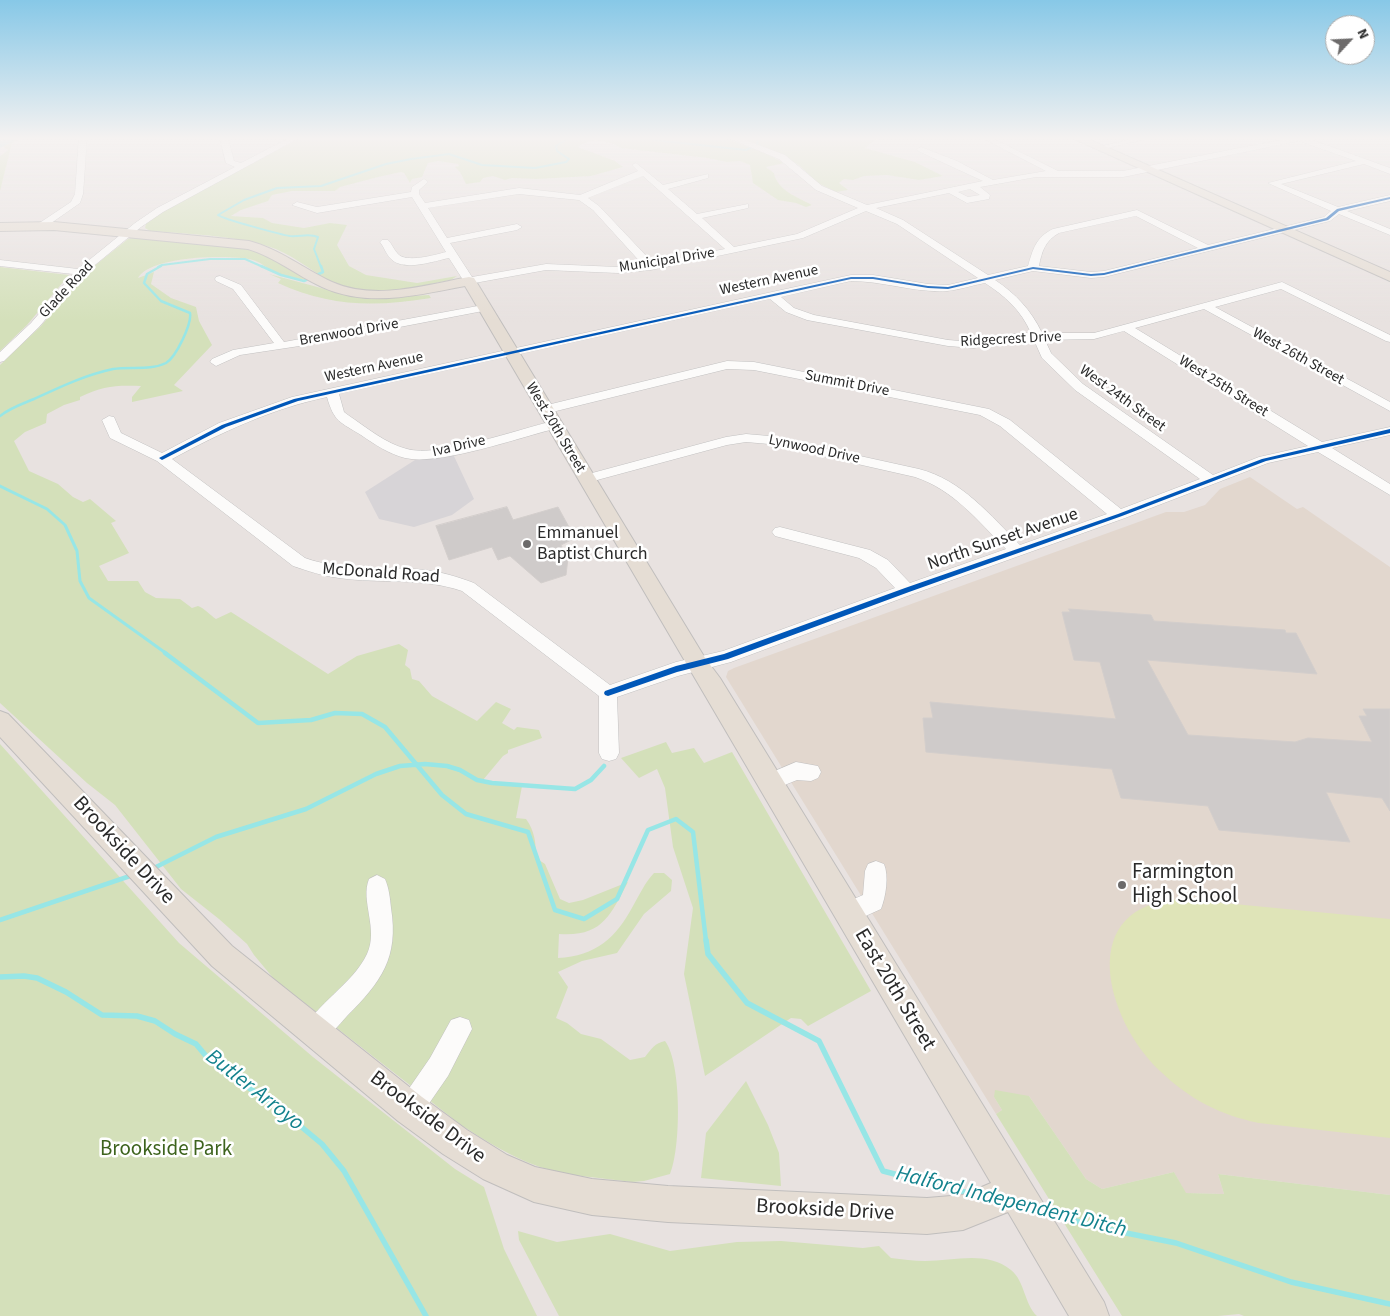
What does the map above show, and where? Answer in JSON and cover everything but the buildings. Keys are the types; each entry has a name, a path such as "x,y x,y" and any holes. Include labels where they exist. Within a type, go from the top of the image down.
{"main road":[{"path":"1216,199 1390,277"},
{"name":"Municipal Drive","path":"0,227 41,226 249,245 277,255 338,289 357,294 391,294 469,281"},
{"name":"West 20th Street","path":"469,281 548,417 697,664"},
{"path":"391,294 452,292 464,295 482,306"},
{"name":"East 20th Street","path":"697,664 712,685 1090,1316"},
{"name":"Brookside Drive","path":"0,720 222,956 410,1109 455,1142 495,1167 534,1184 592,1197 668,1204 945,1216 978,1209 1014,1188"}],"street":[{"path":"41,226 75,203 77,199"},
{"name":"Glade Road","path":"0,358 34,325 80,272 128,233 160,210 179,199"},
{"path":"297,205 317,210 374,199"},
{"name":"West 20th Street","path":"418,199 469,281"},
{"path":"422,206 465,199"},
{"path":"583,199 596,208 651,266"},
{"path":"674,199 732,250"},
{"name":"West 24th Street","path":"845,199 906,225 987,279 1018,304 1029,317 1046,355 1079,387 1211,480"},
{"name":"Municipal Drive","path":"469,281 546,267 618,270 651,266 806,234 865,208 904,199"},
{"path":"1312,199 1390,232"},
{"name":"Western Avenue","path":"162,458 209,433 247,416 296,400 851,278 873,278 928,287 948,288 1032,268 1104,274 1327,220 1338,210 1384,199"},
{"path":"695,217 744,206"},
{"path":"1032,268 1042,239 1048,234 1137,213 1208,249"},
{"path":"445,241 517,228"},
{"path":"379,240 393,255 404,260 420,260 453,254"},
{"path":"0,263 80,272"},
{"path":"220,279 237,287 281,345"},
{"name":"Ridgecrest Drive","path":"772,295 790,310 811,318 960,345 974,345 1013,337 1094,336 1282,286 1390,339"},
{"name":"Brenwood Drive","path":"216,362 238,352 482,306"},
{"name":"West 26th Street","path":"1206,306 1390,407"},
{"name":"West 25th Street","path":"1127,328 1390,490"},
{"name":"Summit Drive","path":"548,417 717,367 735,364 754,366 984,412 1005,423 1118,515"},
{"name":"Iva Drive","path":"332,392 337,410 343,418 399,451 412,455 437,454 548,417"},
{"name":"McDonald Road","path":"109,420 115,434 162,458 299,562 325,571 349,574 423,574 446,578 468,587 608,693"},
{"name":"North Sunset Avenue","path":"608,693 676,669 725,657 907,590 1018,552 1264,460 1390,431"},
{"name":"Lynwood Drive","path":"586,480 737,438 769,440 919,473 937,479 954,490 1018,552"},
{"path":"780,532 864,554 882,564 907,590"},
{"path":"608,693 610,753"},
{"path":"770,782 796,771 811,772"},
{"path":"848,913 873,901 876,871"},
{"path":"316,1031 365,979 377,961 381,947 381,920 377,886"},
{"path":"410,1109 440,1067 460,1028"}],"shaded area":[{"path":"453,454 474,499 452,515 414,527 379,519 365,492 415,460"},
{"name":"Farmington High School","path":"1250,477 1297,509 1303,507 1390,567 1390,1195 1218,1174 1224,1194 1185,1193 1174,1172 1102,1189 1086,1179 1029,1096 994,1097 1002,1110 996,1114 726,677 728,671 734,668 1166,512 1184,512 1205,505 1220,489"}],"green space":[{"path":"185,199 269,199 241,210 231,216 263,218 272,223 304,228 330,223 347,225 337,245 349,266 366,275 417,283 457,276 451,280 391,291 375,292 345,288 331,282 284,253 267,246 224,237 150,231 145,228 146,224 163,211"},
{"path":"801,199 812,205 806,207 778,200"},
{"path":"138,237 254,250 273,258 311,281 277,273 253,260 227,257 191,258 158,265 145,271 138,278 154,272 151,284 171,298 196,307 199,321 212,345 174,385 183,391 132,402 132,397 141,386 109,387 88,393 80,397 80,400 64,405 47,414 46,423 25,432 14,441 29,471 58,484 73,497 83,502 90,499 116,521 111,523 129,553 99,566 108,581 138,581 145,592 156,598 180,599 192,608 200,607 216,619 231,612 328,674 357,656 399,644 408,650 405,665 410,669 412,679 419,681 432,696 477,721 496,702 511,709 502,723 514,730 517,727 539,730 542,738 508,750 508,753 503,756 483,780 522,786 516,818 526,819 529,824 534,838 536,858 545,864 560,899 569,903 583,900 628,882 616,905 603,922 585,932 559,934 558,958 583,954 594,949 612,936 654,873 664,873 672,880 671,891 644,914 617,953 582,961 558,972 568,987 556,1018 567,1023 581,1034 601,1039 630,1060 645,1057 656,1045 665,1041 671,1052 677,1086 678,1106 676,1146 670,1174 632,1182 562,1173 540,1167 509,1154 461,1125 274,979 247,944 181,889 115,805 87,783 0,703 0,365 41,326 82,277 128,239"},
{"path":"0,267 69,275 27,325 0,351"},
{"path":"269,274 347,295 379,298 429,295 431,298 372,304 334,301 297,291 278,283 281,279"},
{"path":"666,742 672,753 694,748 704,763 732,752 871,991 808,1026 801,1019 791,1018 705,1076 684,974 693,908 673,847 665,788 657,769 639,778 621,758"},
{"name":"Brookside Park","path":"0,744 179,943 313,1057 455,1169 484,1187 504,1249 537,1316 0,1316"},
{"path":"1182,899 1390,919 1390,1138 1245,1120 1218,1110 1194,1098 1160,1071 1141,1049 1125,1023 1114,995 1110,967 1113,942 1125,921 1148,906"},
{"path":"746,1081 768,1125 779,1153 781,1186 701,1178 706,1133"},
{"path":"995,1090 1029,1096 1086,1179 1102,1189 1174,1172 1186,1193 1224,1194 1218,1174 1390,1195 1390,1316 1244,1316 1239,1314 1218,1316 1122,1316 996,1114 1002,1110 994,1097"},
{"path":"518,1231 557,1242 610,1234 670,1251 737,1242 781,1241 863,1248 879,1246 891,1258 912,1260 980,1258 1001,1264 1016,1275 1029,1305 1037,1316 559,1316 519,1240"}],"waterway":[{"name":"Halford Independent Ditch","path":"246,199 218,215 285,235 311,235 318,237 314,249 321,267"},
{"name":"Halford Independent Ditch","path":"158,267 210,259 245,259 263,267"},
{"name":"Halford Independent Ditch","path":"0,416 16,406 92,375 120,368 153,367 170,360 186,332 190,313 161,301 144,283 147,274 161,266"},
{"name":"Halford Independent Ditch","path":"261,266 281,275 304,281 323,272 321,266"},
{"name":"Halford Independent Ditch","path":"0,486 47,509 65,525 77,551 80,581 89,598 167,654"},
{"name":"Halford Independent Ditch","path":"165,653 258,723 311,720 335,713 362,714 385,727 417,765"},
{"path":"152,869 216,837 306,809 376,774 400,766 417,765"},
{"name":"Halford Independent Ditch","path":"417,765 442,795 466,814 528,832 555,910 584,919 617,899 648,830 676,819 693,832 706,941"},
{"path":"417,765 447,766 460,770 477,780 492,783 575,789 591,780 604,766"},
{"path":"0,920 133,875"},
{"name":"Halford Independent Ditch","path":"706,940 708,954 747,1003 819,1041 883,1171 972,1194"},
{"name":"Butler Arroyo","path":"0,977 24,976 37,978 66,992 102,1015 137,1016 155,1021 175,1034 196,1044 206,1056 232,1077 274,1104 322,1144 344,1171 426,1316"},
{"name":"Halford Independent Ditch","path":"1047,1213 1101,1228 1176,1243 1291,1282 1390,1304"}],"cycle path":[{"path":"162,458 224,426 296,400 851,278 873,278 928,287 948,288 1033,268 1091,275 1104,274 1327,219 1338,210 1384,199"},
{"path":"608,693 676,669 725,657 1120,515 1264,460 1390,431"}],"place":[{"name":"Emmanuel Baptist Church","path":"527,544"},
{"name":"Farmington High School","path":"1122,885"}]}
